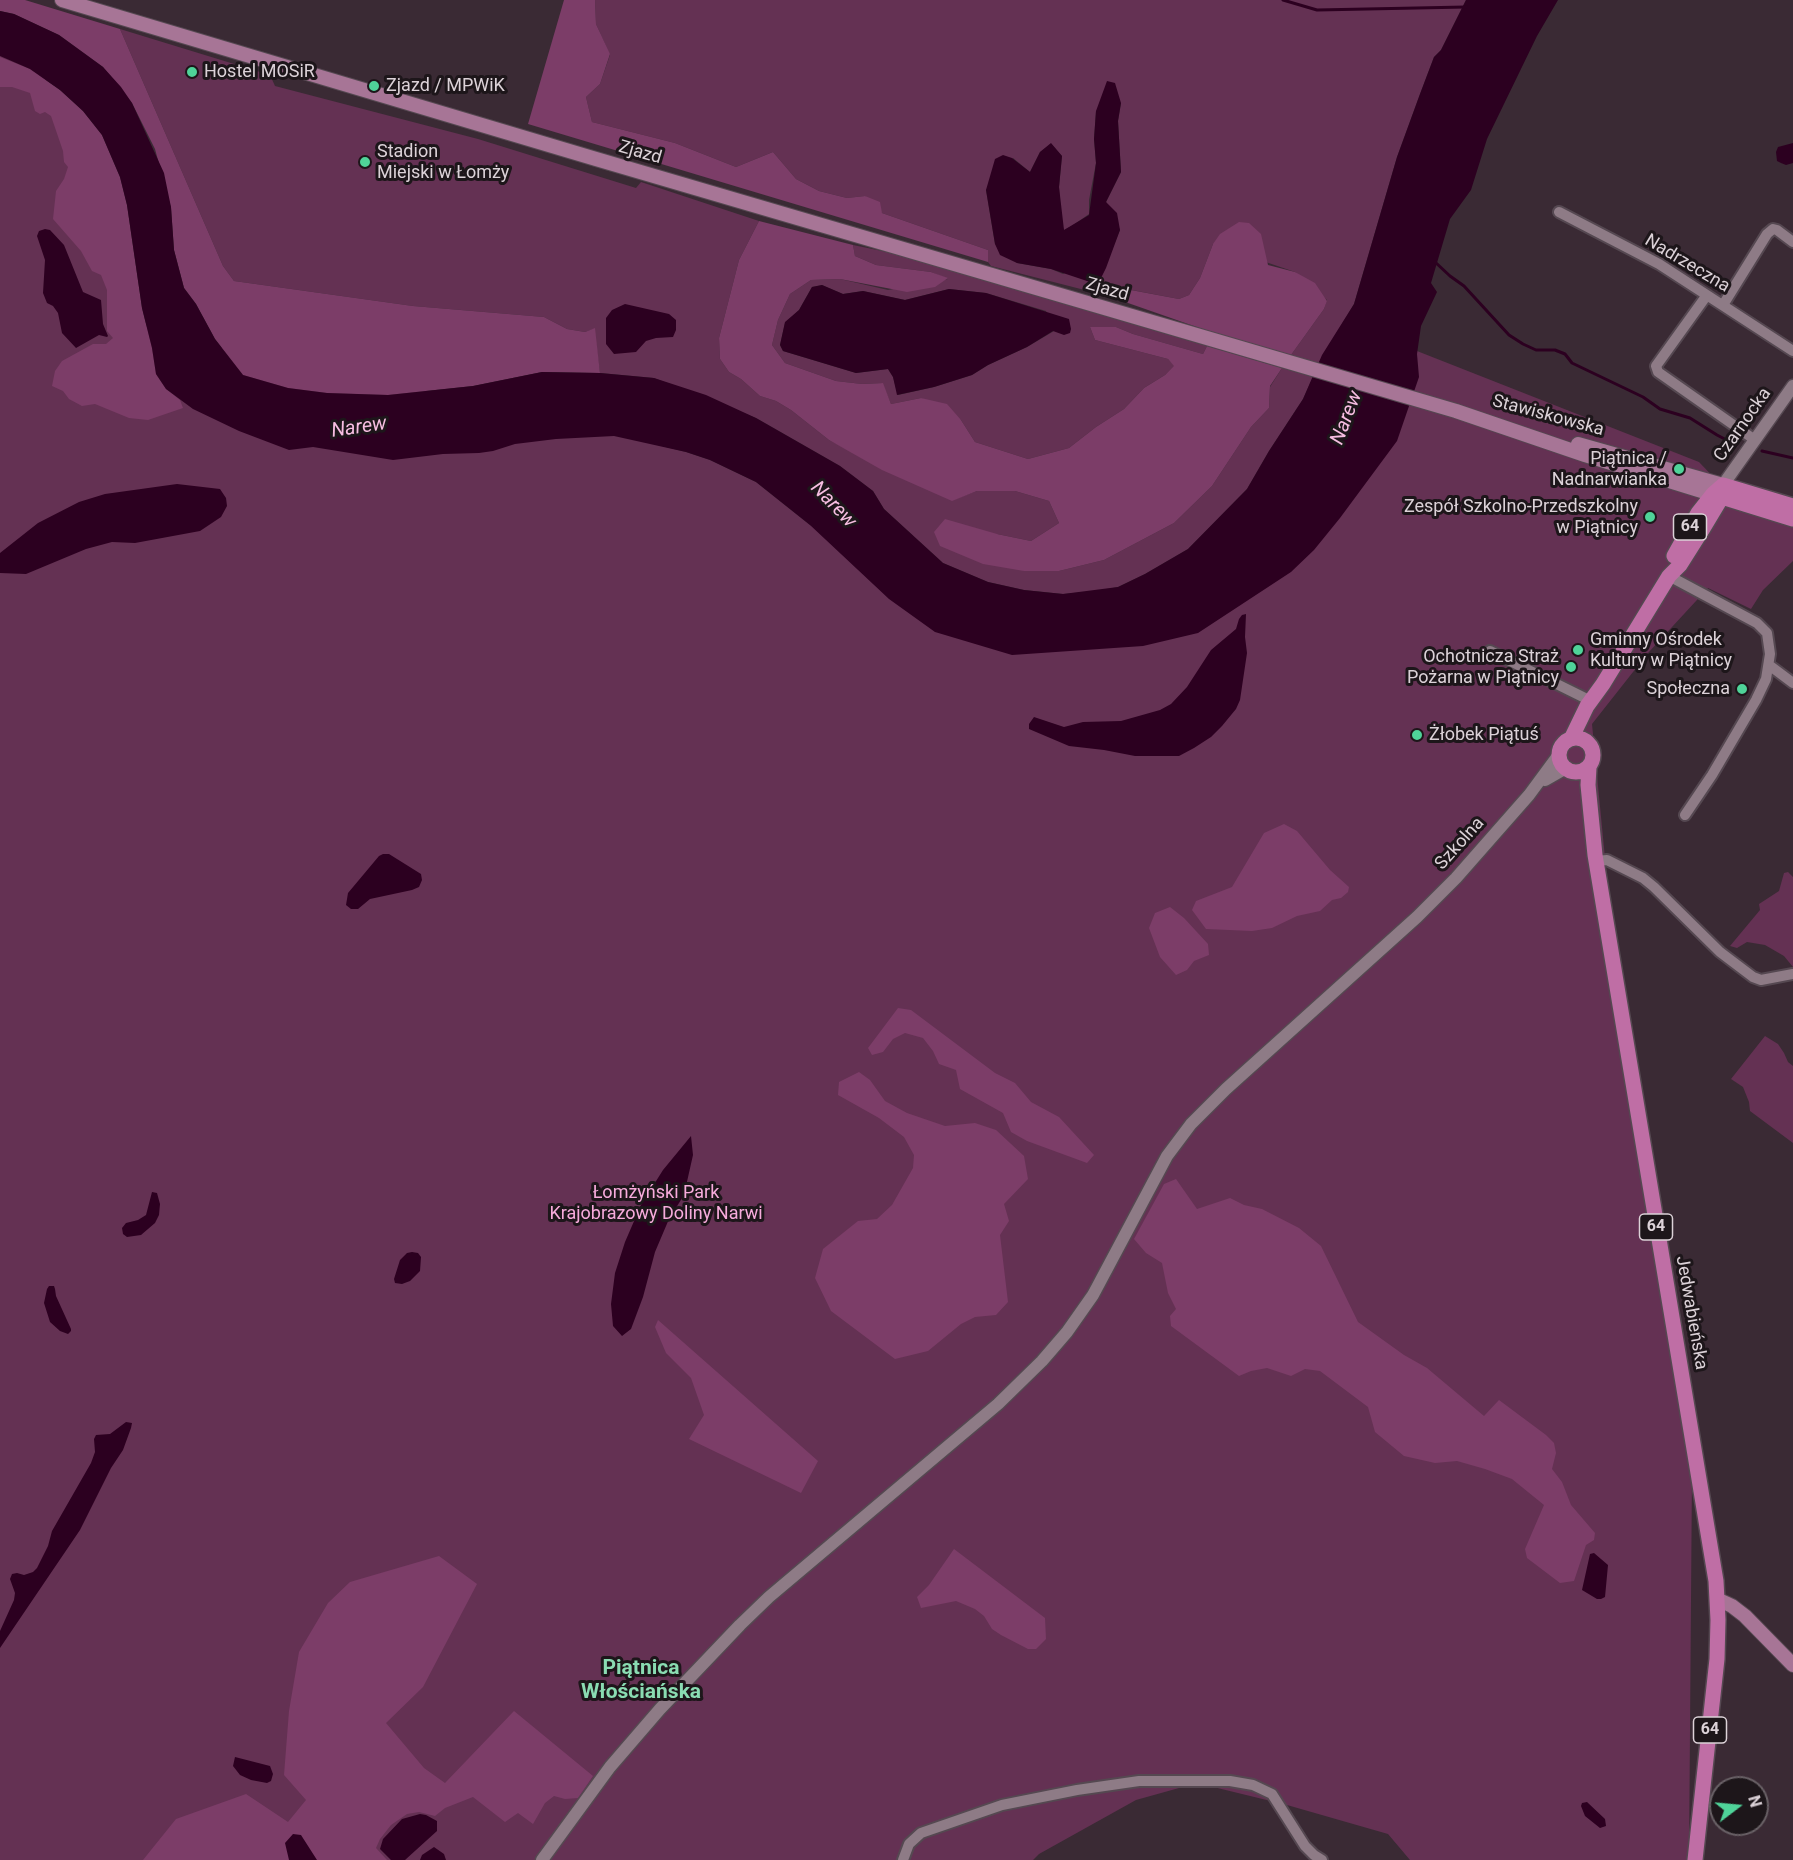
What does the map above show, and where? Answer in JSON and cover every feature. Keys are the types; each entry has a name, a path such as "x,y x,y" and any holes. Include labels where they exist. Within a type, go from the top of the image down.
{"main road":[{"name":"Zjazd","path":"63,0 1475,417"},
{"name":"Stawiskowska","path":"1475,417 1679,484 1793,506"},
{"name":"Stawiskowska","path":"1475,417 1495,420 1719,492 1793,519"},
{"path":"1679,484 1692,497 1698,513"},
{"name":"64","path":"1669,576 1673,559 1698,513 1719,492"},
{"name":"64","path":"1578,740 1591,701 1669,576 1680,565 1719,492"},
{"name":"64","path":"1578,740 1591,747 1593,754 1592,762 1576,769 1562,764 1560,753 1564,745 1578,740 1586,727 1603,684"},
{"name":"Jedwabieńska","path":"1576,769 1596,858 1718,1599"},
{"path":"1718,1599 1745,1616 1793,1665"},
{"name":"64","path":"1695,1860 1716,1670 1718,1599"}],"street":[{"name":"Nadrzeczna","path":"1559,212 1659,264 1793,351"},
{"path":"1723,305 1767,234 1777,230 1793,242"},
{"path":"1707,295 1656,366 1658,372 1755,440"},
{"name":"Czarnocka","path":"1719,492 1793,386"},
{"path":"1669,576 1735,610 1763,628 1767,633 1769,644 1766,680 1712,775 1684,815"},
{"path":"1490,651 1591,701"},
{"path":"1769,665 1793,684"},
{"name":"Szkolna","path":"542,1860 610,1767 667,1701 740,1625 769,1597 998,1404 1048,1355 1093,1295 1167,1156 1191,1124 1226,1089 1417,917 1456,878 1529,795 1560,753"},
{"name":"Szkolna","path":"1529,795 1546,780 1576,769"},
{"path":"1596,858 1607,860 1648,882 1720,952 1753,977 1761,980 1793,974"},
{"path":"903,1860 909,1844 921,1833 1013,1802 1139,1781 1230,1781 1253,1785 1272,1794 1305,1846 1322,1860"}],"green space":[{"path":"595,0 1466,0 1441,50 1434,57 1420,94 1397,157 1354,304 1318,364 1291,355 1324,309 1327,300 1295,272 1213,244 1200,278 1189,295 1179,299 1116,287 1108,296 991,266 988,262 988,250 882,213 865,196 847,198 819,191 796,179 773,152 736,167 675,143 592,122 586,97 600,84 610,55 596,24","holes":["1121,103 1118,121 1121,172 1106,202 1120,230 1111,252 1063,274 1051,269 1017,263 995,244 986,190 1013,158 1030,172 1040,152 1051,144 1062,156 1059,187 1061,223 1064,230 1072,226 1089,214 1089,200 1096,163 1094,139 1096,111"]},
{"name":"Stadion Miejski w Łomży","path":"120,29 270,75 275,86 478,139 636,188 641,182 759,221 739,260 719,338 720,359 729,372 741,379 760,396 776,401 791,410 829,440 952,500 977,491 1015,491 1049,501 1059,523 1031,541 997,534 1024,571 1059,571 1104,560 1174,523 1212,486 1251,427 1269,408 1270,387 1282,368 1313,377 1303,399 1247,489 1188,549 1118,587 1097,591 1063,594 1024,590 988,582 943,563 884,509 873,491 840,466 756,418 654,378 600,373 594,329 585,332 567,329 544,317 413,306 234,281 223,266"},
{"name":"Łomżyński Park Krajobrazowy Doliny Narwi","path":"0,46 40,66 149,332 553,419 710,460 756,482 810,525 980,620 1223,584 1417,351 1699,462 1748,513 1793,526 1793,561 1763,590 1751,609 1708,588 1648,653 1592,724 1623,1043 1692,1472 1689,1860 1410,1860 1388,1834 1287,1805 1197,1783 1136,1800 1039,1854 1033,1860 0,1860"},
{"path":"853,245 887,252 1207,346 1203,354 1116,327 1090,327 1095,340 1168,359 1175,366 1144,388 1124,409 1069,448 1028,459 975,442 961,420 921,398 891,404 882,383 862,384 836,381 785,363 772,345 778,320 790,294 811,280 840,279 888,290 948,279 931,272 876,265 855,256","holes":["822,285 843,294 863,291 905,300 949,289 986,293 1046,311 1054,331 972,375 898,395 888,369 856,373 783,351 780,345 785,323 799,310 812,287"]},
{"path":"1788,872 1793,877 1793,967 1784,956 1765,945 1747,942 1737,948 1730,946 1760,910 1759,904 1779,891 1784,873"},
{"path":"1765,1036 1778,1044 1788,1062 1793,1066 1793,1143 1750,1111 1743,1087 1731,1079"}],"shaded area":[{"path":"0,0 25,0 120,29 223,266 234,281 413,306 544,317 567,329 585,332 595,328 600,373 542,372 473,386 388,395 327,393 288,388 243,375 215,339 196,304 184,288 174,250 171,208 155,149 132,103 103,67 59,35 14,14 0,11"},
{"path":"564,0 595,0 596,24 610,54 600,84 586,97 592,122 675,143 736,167 773,152 796,179 819,191 847,198 865,196 880,202 882,213 988,250 988,262 528,124"},
{"path":"0,57 30,69 60,90 83,111 102,135 120,177 127,205 142,308 156,374 166,389 180,400 183,408 148,420 129,418 95,404 82,406 69,399 63,391 52,386 55,371 62,361 93,344 106,344 113,338 107,331 107,290 101,275 92,271 81,251 53,219 56,191 68,167 64,162 63,151 51,116 45,112 40,114 35,111 30,93 12,87 0,87"},
{"path":"759,221 853,245 855,256 876,265 931,272 948,278 935,287 907,292 840,279 811,280 790,294 778,320 772,345 785,363 836,381 862,384 883,383 891,404 921,398 947,404 975,442 1028,459 1069,448 1124,409 1144,388 1165,375 1174,366 1168,359 1095,340 1090,327 1116,327 1203,354 1207,346 1282,368 1270,386 1269,408 1251,427 1212,486 1174,523 1104,560 1059,571 1024,571 983,564 940,546 934,532 945,519 1031,541 1059,523 1049,501 1015,491 977,491 952,501 882,470 829,440 791,410 776,401 760,396 741,379 729,372 720,359 719,338 739,260"},
{"path":"1239,222 1249,223 1261,234 1268,265 1295,272 1315,283 1327,301 1324,309 1291,355 1211,332 1108,296 1115,287 1179,299 1189,295 1200,278 1213,244 1220,234"},
{"path":"1284,824 1297,831 1330,870 1349,887 1348,892 1341,898 1332,900 1320,911 1297,916 1272,928 1252,931 1206,929 1192,910 1196,901 1232,887 1264,833"},
{"path":"1170,907 1184,918 1208,944 1209,955 1194,961 1187,970 1176,975 1160,957 1149,928 1155,913"},
{"path":"898,1008 911,1010 995,1073 1015,1083 1031,1102 1059,1117 1094,1155 1087,1163 1027,1141 1011,1132 1003,1113 960,1089 956,1070 939,1064 923,1038 905,1033 893,1039 883,1052 872,1055 868,1048"},
{"path":"859,1072 870,1080 885,1101 907,1113 945,1126 975,1123 996,1130 1024,1156 1028,1179 1004,1204 1009,1221 1000,1235 1008,1302 996,1315 975,1317 961,1324 928,1351 895,1359 831,1311 815,1278 823,1249 858,1221 877,1219 892,1205 913,1168 914,1155 904,1137 879,1118 838,1095 839,1082"},
{"path":"1176,1179 1197,1209 1230,1198 1244,1205 1262,1209 1299,1228 1321,1246 1358,1322 1404,1355 1427,1368 1484,1416 1499,1400 1554,1443 1556,1453 1552,1469 1562,1482 1571,1505 1595,1533 1594,1540 1586,1545 1574,1581 1560,1583 1527,1558 1525,1549 1544,1505 1512,1479 1457,1461 1435,1463 1404,1456 1375,1432 1368,1407 1320,1371 1305,1369 1291,1376 1267,1368 1239,1376 1171,1326 1170,1316 1176,1309 1168,1293 1162,1263 1146,1253 1134,1239 1164,1184"},
{"path":"658,1320 818,1461 801,1493 689,1439 704,1415 691,1378 666,1353 655,1327"},
{"path":"954,1549 1045,1618 1046,1639 1036,1649 1028,1649 1001,1635 992,1629 984,1616 975,1609 956,1601 921,1608 917,1597 929,1585"},
{"path":"439,1556 477,1584 423,1687 386,1723 424,1768 445,1783 514,1711 593,1776 578,1798 565,1799 554,1796 545,1803 533,1824 518,1813 505,1822 473,1797 445,1808 435,1816 419,1812 407,1814 391,1825 376,1848 387,1860 143,1860 176,1819 246,1794 288,1822 306,1800 284,1775 289,1711 299,1652 328,1603 350,1582"}],"water":[{"name":"Narew","path":"1466,0 1558,0 1537,36 1487,139 1471,190 1450,219 1431,283 1437,292 1421,326 1417,354 1419,377 1397,441 1314,550 1291,572 1198,633 1143,646 1012,655 935,632 889,599 810,525 756,482 710,460 686,452 614,436 556,439 515,444 479,453 443,454 393,460 313,447 289,450 239,431 193,409 166,389 156,374 142,308 127,205 120,177 102,135 83,111 60,90 30,69 0,56 0,11 14,14 59,35 103,67 121,87 132,103 164,173 171,207 174,250 184,288 196,304 215,339 243,375 288,388 327,393 388,395 473,386 542,372 600,373 654,378 706,395 756,418 840,466 873,491 884,509 943,563 988,582 1024,590 1063,594 1118,587 1145,574 1188,549 1247,489 1303,399 1322,355 1354,304 1397,157 1420,94 1434,57 1441,50"},
{"path":"1107,81 1115,83 1121,103 1118,121 1121,172 1106,202 1117,213 1120,230 1099,282 1093,283 1051,269 1017,263 1000,255 995,244 986,190 995,159 1003,155 1012,158 1030,172 1040,152 1051,143 1062,156 1059,187 1064,230 1089,215 1096,163 1094,139 1096,111"},
{"path":"1793,143 1793,163 1786,165 1777,161 1778,147"},
{"path":"50,230 64,245 83,292 101,300 103,324 107,337 99,335 76,348 62,333 58,313 53,306 47,303 43,293 45,260 37,236 39,231"},
{"path":"822,285 843,294 863,291 905,300 949,289 986,293 1069,319 1071,329 1070,333 1064,335 1053,331 972,375 934,387 897,395 893,377 888,369 856,373 783,351 780,345 785,322 799,310 812,287"},
{"path":"625,304 669,314 676,320 673,337 646,341 636,352 614,354 606,344 606,318 612,310"},
{"path":"177,484 220,489 226,498 227,506 221,517 200,531 135,543 112,542 86,549 26,574 0,573 0,553 38,523 79,502 105,494"},
{"path":"1246,614 1247,653 1240,700 1236,709 1211,737 1179,756 1135,756 1069,746 1029,729 1029,724 1034,717 1064,727 1083,722 1121,721 1160,710 1171,704 1187,687 1211,650 1236,629 1239,619"},
{"path":"383,854 389,854 421,874 422,880 419,887 370,899 358,909 351,909 346,905 348,893"},
{"path":"691,1136 693,1155 684,1195 669,1219 655,1252 643,1297 631,1329 622,1336 613,1326 611,1304 615,1273 625,1242 641,1205 663,1170"},
{"path":"152,1192 157,1193 160,1204 159,1215 155,1223 141,1235 127,1237 123,1234 122,1228 126,1223 146,1215"},
{"path":"407,1253 418,1253 421,1257 420,1271 410,1281 402,1284 395,1283 394,1279 400,1260"},
{"path":"49,1286 54,1286 56,1296 71,1329 68,1334 60,1331 50,1322 44,1303"},
{"path":"126,1422 132,1423 123,1450 111,1468 80,1530 0,1648 0,1631 14,1600 15,1593 10,1579 12,1574 24,1575 37,1568 48,1546 52,1531 91,1463 95,1452 96,1435 110,1434"},
{"path":"1594,1553 1608,1565 1605,1597 1601,1599 1582,1590 1590,1554"},
{"path":"235,1757 270,1766 273,1774 271,1781 267,1783 251,1780 240,1775 233,1766"},
{"path":"1587,1802 1605,1819 1606,1826 1600,1828 1585,1816 1581,1806 1582,1803"},
{"path":"420,1814 437,1821 437,1831 405,1860 391,1860 380,1849 383,1839 402,1819"},
{"path":"293,1834 301,1835 317,1860 289,1860 285,1843"},
{"path":"434,1847 444,1854 446,1860 420,1860 422,1855"}],"waterway":[{"path":"1283,0 1317,10 1466,7"},
{"path":"1435,262 1464,286 1509,335 1523,344 1536,350 1555,350 1565,354 1572,363 1643,397 1660,409 1690,418 1736,445"},
{"path":"1762,451 1793,458"}],"place":[{"name":"Hostel MOSiR","path":"192,72"},
{"name":"Zjazd / MPWiK","path":"374,86"},
{"name":"Stadion Miejski w Łomży","path":"365,162"},
{"name":"Piątnica / Nadnarwianka","path":"1679,469"},
{"name":"Zespół Szkolno-Przedszkolny w Piątnicy","path":"1650,517"},
{"name":"Gminny Ośrodek Kultury w Piątnicy","path":"1578,650"},
{"name":"Ochotnicza Straż Pożarna w Piątnicy","path":"1571,667"},
{"name":"Społeczna","path":"1742,689"},
{"name":"Żłobek Piątuś","path":"1417,735"}],"district":[{"name":"Piątnica Włościańska","path":"641,1681"}]}
